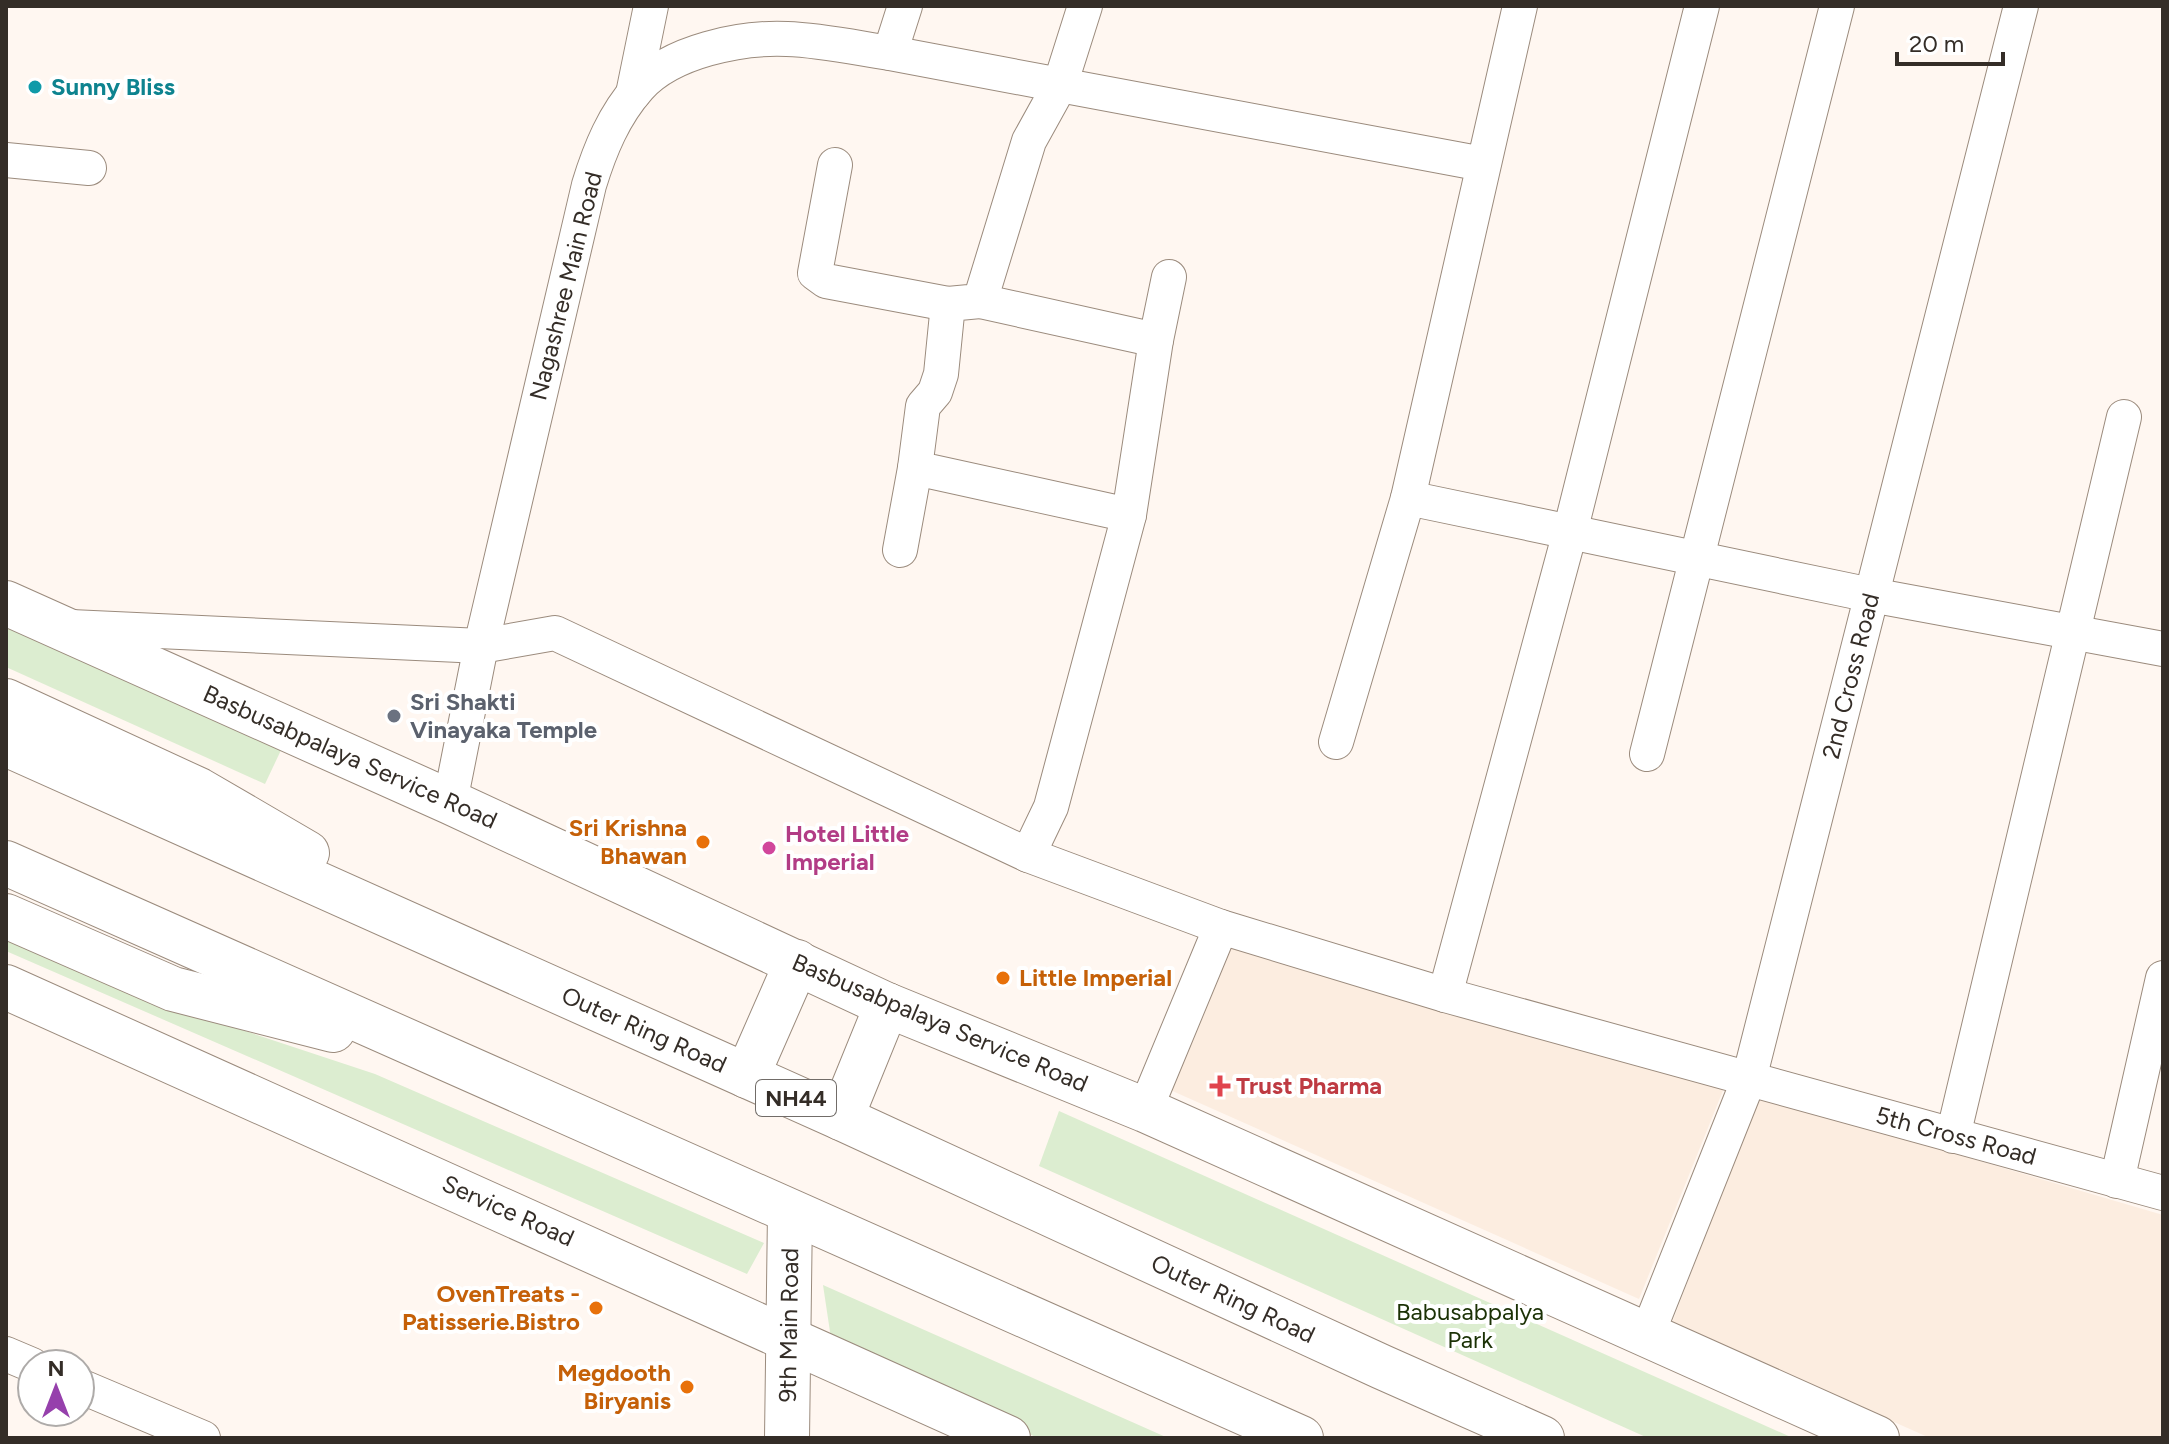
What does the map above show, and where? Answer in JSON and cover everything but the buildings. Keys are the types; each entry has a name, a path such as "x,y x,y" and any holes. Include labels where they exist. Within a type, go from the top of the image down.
{"main road":[{"name":"Basbusabpalaya Service Road","path":"6,603 450,802 887,1005 1145,1110 1877,1438"},
{"path":"6,701 199,790 503,967"},
{"name":"Outer Ring Road","path":"6,744 841,1118 1542,1438"},
{"path":"6,863 1301,1438"},
{"path":"6,916 173,989 452,1060"},
{"path":"747,1076 797,962"},
{"name":"Service Road","path":"6,987 1008,1438"},
{"path":"841,1118 887,1005"},
{"name":"9th Main Road","path":"787,1438 790,1212"}],"street":[{"path":"633,94 651,6"},
{"path":"890,53 905,6"},
{"path":"900,550 923,406 935,392 964,303 1029,141 1060,85 1085,6"},
{"path":"1336,742 1408,498 1520,6"},
{"path":"1445,995 1570,532 1702,6"},
{"path":"1647,754 1837,6"},
{"name":"2nd Cross Road","path":"1647,1335 1749,1079 2021,6"},
{"name":"Nagashree Main Road","path":"450,802 481,646 589,185 610,129 633,94 668,66 727,43 790,39 890,53 1483,164"},
{"path":"6,160 89,168"},
{"path":"835,165 815,273 826,281 964,303 1156,340"},
{"path":"1028,855 1051,807 1129,515 1169,277"},
{"path":"1953,1136 2124,417"},
{"path":"915,468 1129,515"},
{"path":"1408,498 1871,595 2163,649"},
{"name":"5th Cross Road","path":"59,626 481,646 555,633 1028,855 1221,927 1445,995 2163,1193"},
{"path":"1145,1110 1221,927"},
{"path":"2117,1181 2163,978"},
{"path":"96,1393 203,1438"}],"shaded area":[{"path":"1232,943 1724,1088 1639,1299 1168,1089"},
{"path":"1758,1096 2163,1215 2163,1438 1930,1438 1672,1323"}],"green space":[{"path":"6,624 282,748 265,784 6,667"},
{"path":"6,928 218,1022 375,1074 764,1243 747,1274 6,951"},
{"name":"Babusabpalya Park","path":"1059,1111 1793,1438 1648,1438 1039,1166"},
{"path":"823,1285 1168,1438 1038,1438 832,1345"}],"place":[{"name":"Sunny Bliss","path":"35,87"},
{"name":"Sri Shakti Vinayaka Temple","path":"394,716"},
{"name":"Sri Krishna Bhawan","path":"703,842"},
{"name":"Hotel Little Imperial","path":"769,848"},
{"name":"Little Imperial","path":"1003,978"},
{"name":"Trust Pharma","path":"1220,1086"},
{"name":"OvenTreats - Patisserie.Bistro","path":"596,1308"},
{"name":"Megdooth Biryanis","path":"687,1387"}]}
